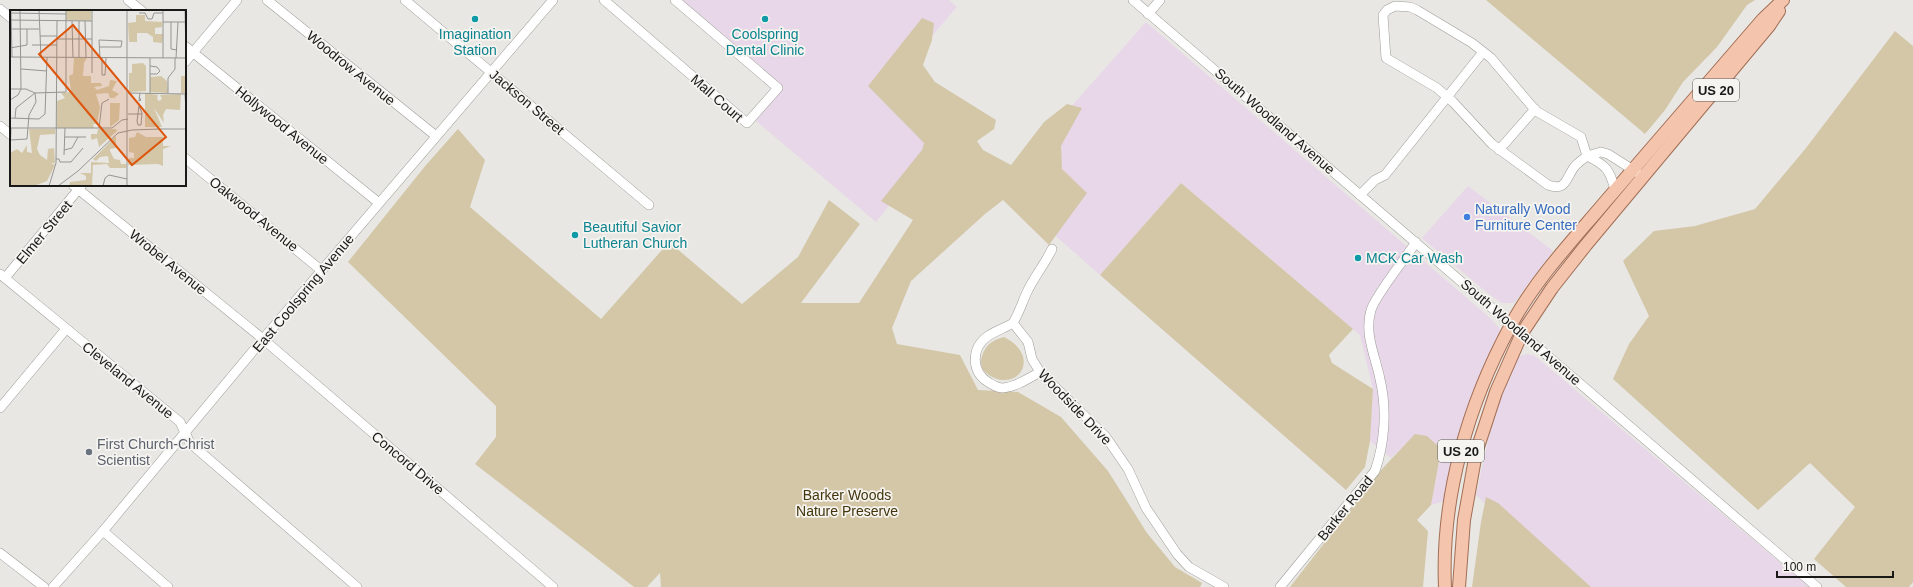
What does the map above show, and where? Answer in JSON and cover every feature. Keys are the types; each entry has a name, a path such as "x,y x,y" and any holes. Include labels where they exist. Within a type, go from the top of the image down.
{"main road":[{"name":"US 20","path":"1445,587 1446,529 1460,453 1481,389 1511,324 1551,267 1632,169 1758,25 1783,0"},
{"name":"US 20","path":"1459,587 1464,520 1476,453 1496,392 1522,333 1557,282 1769,26 1786,0"}],"street":[{"path":"128,0 141,10"},
{"path":"186,61 237,0"},
{"name":"Woodrow Avenue","path":"267,0 436,136"},
{"name":"Jackson Street","path":"405,0 649,205"},
{"name":"East Coolspring Avenue","path":"53,587 103,531 263,339 553,0"},
{"name":"Mall Court","path":"604,0 747,123 778,88 675,0"},
{"name":"South Woodland Avenue","path":"1133,0 1817,587"},
{"path":"1148,14 1160,0"},
{"path":"1615,190 1611,174 1606,167 1587,156 1581,137 1535,109 1491,58 1472,43 1410,7 1395,6 1387,10 1383,15 1386,58 1437,88 1481,134 1500,150 1555,187 1560,187 1565,183 1575,167 1587,156 1601,152 1608,154 1644,178"},
{"path":"0,9 10,17"},
{"name":"Hollywood Avenue","path":"186,47 379,203"},
{"path":"1360,195 1375,180 1385,174 1416,137 1446,96 1483,52"},
{"path":"1500,150 1535,109"},
{"path":"0,126 10,134"},
{"name":"Oakwood Avenue","path":"186,159 322,270"},
{"name":"Elmer Street","path":"3,276 78,187"},
{"name":"Wrobel Avenue","path":"78,187 263,339"},
{"name":"Barker Road","path":"1280,587 1375,471 1380,455 1385,411 1380,378 1368,330 1371,309 1416,242"},
{"path":"1040,372 1014,385 1003,388 996,387 981,378 975,362 975,351 988,335 1013,323 1022,308 1027,291 1046,262 1052,249"},
{"name":"Cleveland Avenue","path":"3,276 180,422 190,443 357,587"},
{"name":"Woodside Drive","path":"1013,323 1028,342 1032,359 1040,372 1106,437 1128,469 1146,508 1177,554 1189,567 1224,587"},
{"path":"0,408 66,329"},
{"name":"Concord Drive","path":"263,339 553,587"},
{"path":"103,531 168,587"},
{"path":"0,553 44,587"}],"shaded area":[{"path":"683,0 949,0 957,7 879,97 935,148 876,222 756,121 784,87"},
{"path":"1146,22 1490,318 1500,329 1498,340 1445,501 1431,505 1440,456 1415,435 1391,458 1370,441 1373,389 1360,335 1181,183 1100,275 1000,187"},
{"path":"1468,186 1553,251 1514,303 1502,303 1490,295 1422,238"},
{"path":"1527,354 1535,356 1809,587 1573,587 1476,495 1495,409 1515,361 1520,356"}],"green space":[{"path":"1486,0 1755,0 1747,5 1717,47 1683,82 1665,110 1645,134"},
{"name":"Barker Woods Nature Preserve","path":"922,18 934,23 932,40 923,65 935,82 996,120 994,129 977,141 983,150 1011,165 1044,122 1067,104 1082,108 1061,146 1062,169 1087,193 1049,245 1003,200 985,214 911,281 892,328 897,344 960,355 978,390 1018,392 1061,417 1108,471 1147,533 1175,567 1202,583 1200,587 661,587 660,573 647,587 634,587 475,464 496,437 496,406 348,262 426,165 458,129 485,160 470,207 601,319 669,242 742,304 798,257 829,200 860,224 801,303 859,303 913,220 881,201 922,150 924,143 868,86"},
{"path":"1895,31 1913,46 1913,582 1909,587 1846,587 1814,559 1855,507 1810,463 1758,510 1613,379 1629,344 1649,316 1623,261 1654,231 1695,226 1755,209 1806,148"},
{"path":"1181,183 1353,329 1329,355 1332,363 1373,389 1370,441 1365,467 1346,490 1100,275"},
{"path":"1004,337 1016,346 1022,355 1024,364 1021,372 1015,377 1006,380 996,379 985,372 981,362 981,358 988,346 993,341"},
{"path":"1415,434 1427,436 1438,446 1440,456 1431,505 1417,520 1428,531 1423,587 1290,587 1382,469"},
{"path":"1486,497 1498,503 1591,587 1472,587"}],"place":[{"name":"Imagination Station","path":"475,19"},
{"name":"Coolspring Dental Clinic","path":"765,19"},
{"name":"Naturally Wood Furniture Center","path":"1467,217"},
{"name":"Beautiful Savior Lutheran Church","path":"575,235"},
{"name":"MCK Car Wash","path":"1358,258"},
{"name":"First Church-Christ Scientist","path":"89,452"}]}
